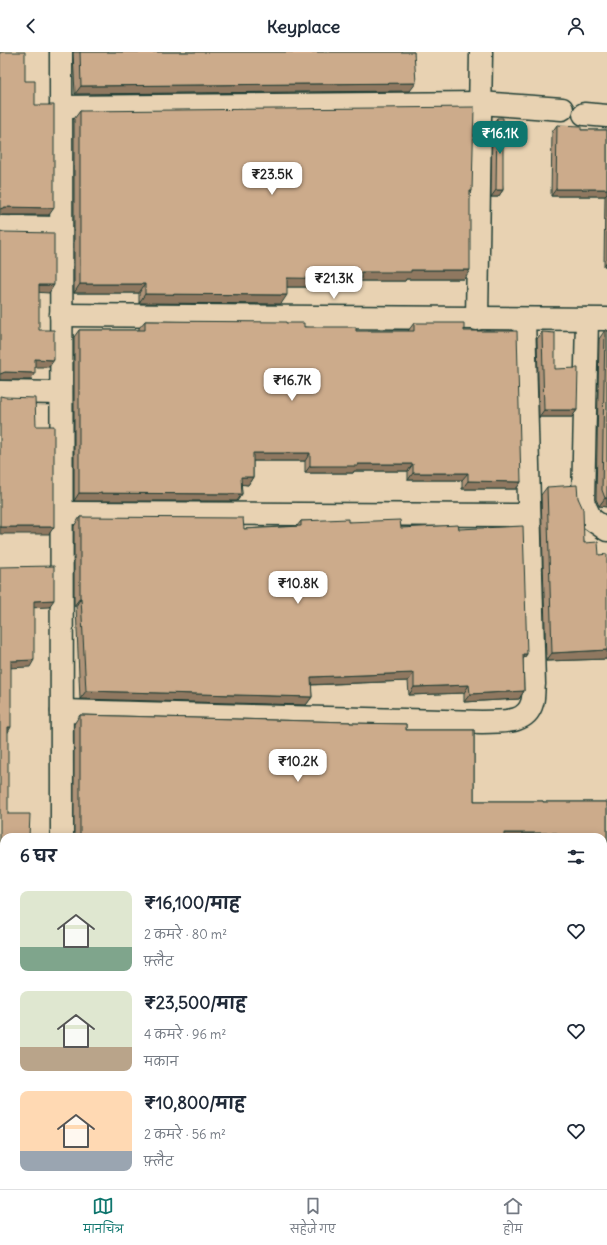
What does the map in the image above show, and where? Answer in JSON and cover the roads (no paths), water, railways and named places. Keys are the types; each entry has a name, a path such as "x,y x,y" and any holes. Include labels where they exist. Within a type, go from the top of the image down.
{"street":[{"path":"61,52 62,833"},
{"path":"477,318 481,52"},
{"path":"61,107 480,103 562,109"},
{"path":"584,114 607,116"},
{"path":"0,227 61,228"},
{"path":"61,315 597,319 583,502 591,519 607,530"},
{"path":"62,711 482,722 516,720 526,716 532,704 534,684 524,319"},
{"path":"0,392 61,393"},
{"path":"62,513 529,515"}]}
